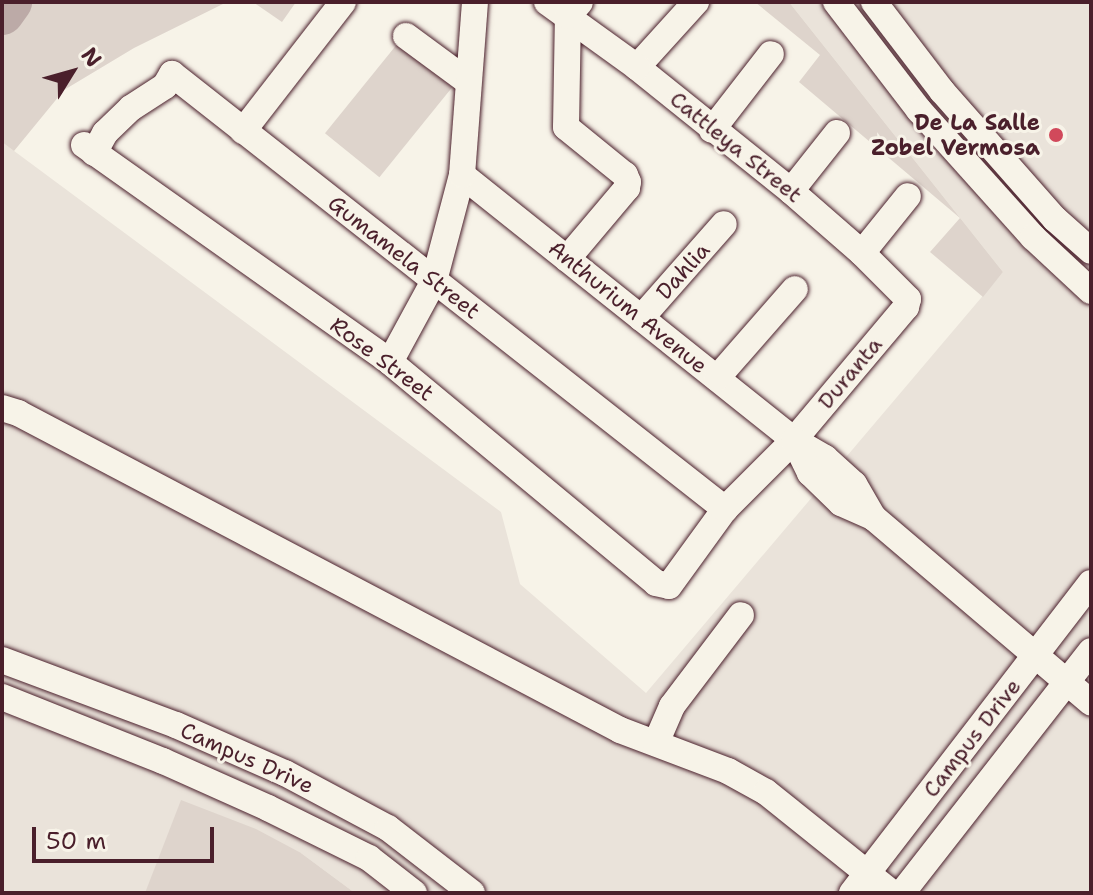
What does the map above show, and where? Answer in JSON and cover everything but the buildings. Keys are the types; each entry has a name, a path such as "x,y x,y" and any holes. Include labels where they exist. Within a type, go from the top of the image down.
{"street":[{"path":"243,131 343,2"},
{"path":"390,362 434,281 462,175 475,2"},
{"path":"637,67 696,2"},
{"path":"836,2 919,110 1033,237 1091,291"},
{"path":"874,2 942,91 1055,219 1091,251"},
{"path":"565,7 566,127 625,175 628,182 627,188 567,259"},
{"name":"Cattleya Street","path":"565,7 712,130 791,191 862,253 906,295 906,307"},
{"path":"406,36 467,81"},
{"path":"712,130 771,54"},
{"name":"Gumamela Street","path":"89,149 131,108 165,86 172,74 725,509"},
{"path":"791,191 837,133"},
{"name":"Rose Street","path":"89,149 390,362 656,583 669,586"},
{"name":"Anthurium Avenue","path":"462,175 794,440 825,458 854,484 874,518 1091,703"},
{"path":"862,253 908,196"},
{"name":"Dahlia","path":"641,318 724,224"},
{"path":"717,378 795,289"},
{"name":"Duranta","path":"669,586 725,509 794,440 906,307"},
{"path":"2,408 18,413 620,730 728,771 766,792 860,883 892,893"},
{"name":"Campus Drive","path":"860,883 1091,583"},
{"path":"656,743 672,706 741,615"},
{"name":"Campus Drive","path":"902,893 1091,651"},
{"name":"Campus Drive","path":"2,660 176,725 285,773 388,828 472,893"},
{"name":"Campus Drive","path":"2,697 163,761 268,808 369,858 414,893"}],"shaded area":[{"path":"2,2 227,2 134,48 64,90 14,151 2,142"},
{"path":"253,2 296,2 282,22"},
{"path":"755,2 789,2 1003,272 983,297 930,252 960,218 799,82 820,55"},
{"path":"789,2 1091,2 1091,893 355,893 301,853 275,893 2,893 2,142 501,512 520,584 646,693 1003,272"},
{"path":"398,43 452,87 379,177 325,133"},
{"path":"181,800 256,829 301,853 355,893 145,893"}],"waterway":[{"path":"2,13 10,2"}],"place":[{"name":"De La Salle Zobel Vermosa","path":"1056,135"}]}
